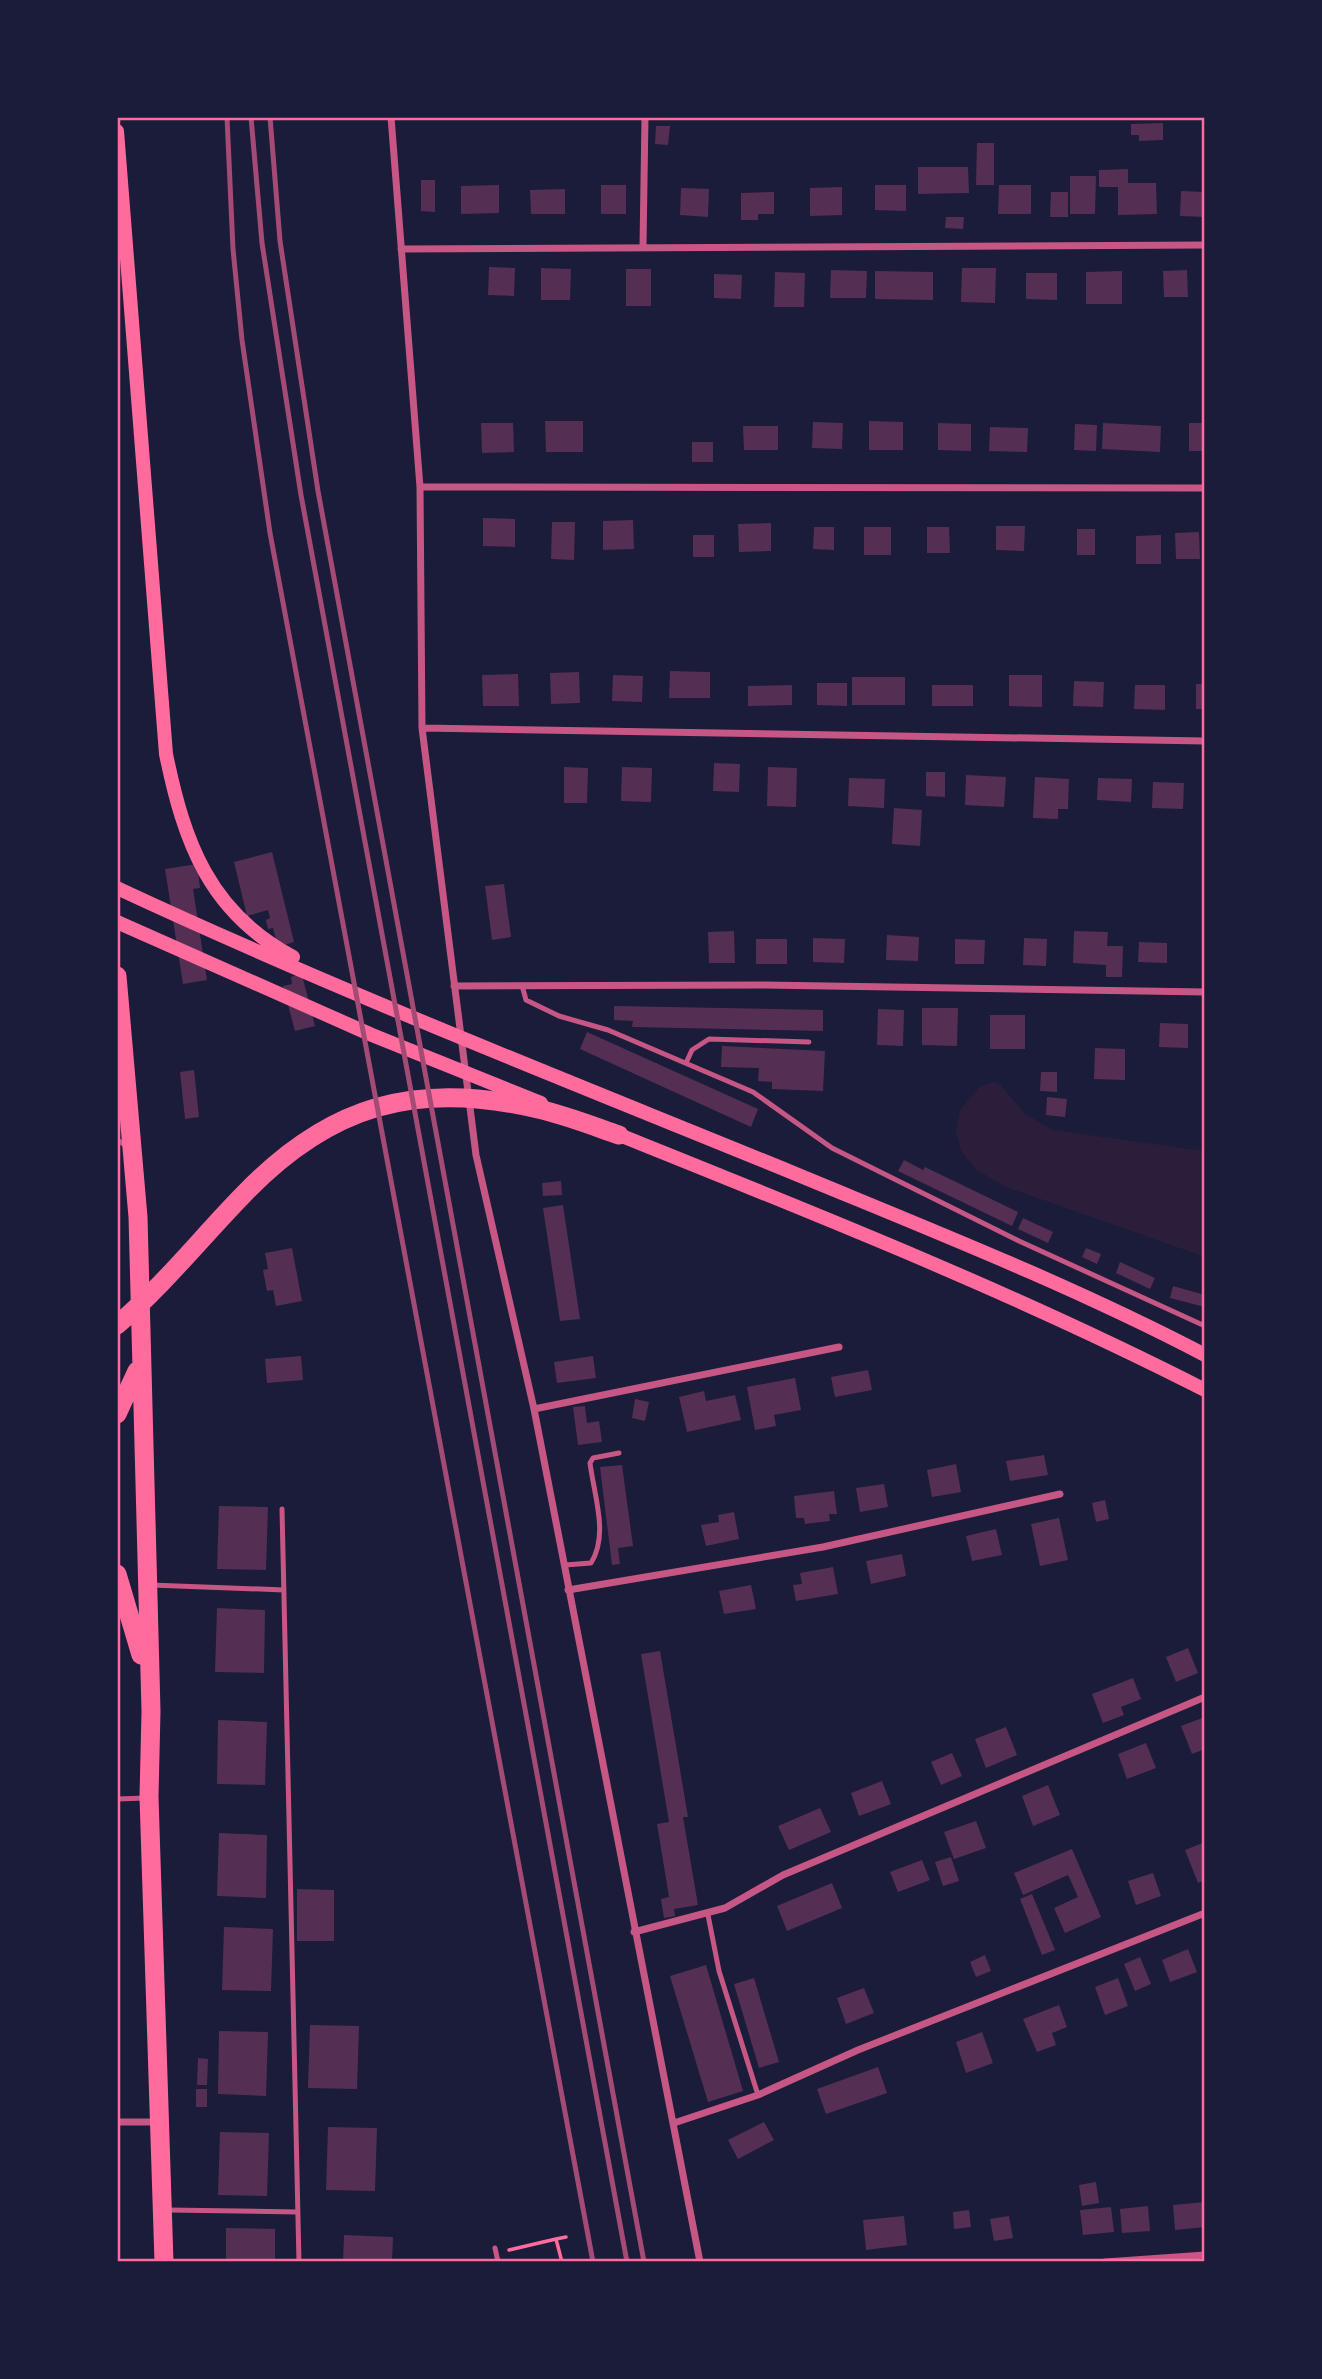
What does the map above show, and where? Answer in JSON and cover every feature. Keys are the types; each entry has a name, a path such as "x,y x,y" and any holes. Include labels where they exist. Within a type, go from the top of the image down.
{"highway":[{"path":"118,983 125,1145 138,1217 139,1342 151,1711 149,1797 164,2262"},
{"path":"117,1325 143,1303 244,1193 271,1168 315,1133 348,1115 388,1104 432,1099 484,1099 539,1109 619,1135"},
{"path":"117,1414 138,1368 139,1342"},
{"path":"117,1574 142,1659 151,1711"}],"main road":[{"path":"117,131 166,754 178,810 197,863 221,898 248,926 281,950 384,1006"},
{"path":"117,888 384,1006 1000,1258 1205,1354"},
{"path":"117,922 372,1035 988,1287 1130,1351 1205,1390"}],"street":[{"path":"391,117 420,487 422,728 476,1155 534,1409 700,2262"},
{"path":"643,246 645,117"},
{"path":"401,248 1205,245"},
{"path":"420,487 1205,488"},
{"path":"422,728 1205,741"},
{"path":"454,986 523,989 764,985 1205,992"},
{"path":"534,1409 839,1347"},
{"path":"568,1590 823,1547 1060,1494"},
{"path":"634,1932 725,1908 783,1875 1205,1697"},
{"path":"674,2123 758,2095 858,2050 1205,1913"},
{"path":"117,2122 161,2122"},
{"path":"1105,2262 1205,2255"}],"lane":[{"path":"523,989 526,1000 537,1007 608,1030 753,1092 832,1148 915,1191 1205,1326"},
{"path":"686,1063 692,1050 709,1039 809,1042"},
{"path":"565,1565 591,1563 596,1555 601,1536 590,1461 619,1453"},
{"path":"282,1509 299,2262"},
{"path":"147,1585 284,1590"},
{"path":"117,1799 149,1797"},
{"path":"708,1914 719,1971 758,2095"},
{"path":"163,2210 298,2212"},
{"path":"496,2251 498,2262"}],"path":[{"path":"496,2251 566,2237"},
{"path":"556,2239 562,2262"}],"shaded area":[{"path":"992,1082 1000,1084 1024,1113 1053,1130 1205,1151 1205,1257 1006,1187 975,1169 961,1151 956,1132 960,1110 979,1087"}],"building":[{"path":"1163,123 1163,140 1139,141 1139,135 1131,135 1131,124"},
{"path":"656,126 670,126 668,145 655,144"},
{"path":"977,143 994,143 994,185 976,185"},
{"path":"918,167 968,167 969,193 918,194"},
{"path":"1128,169 1128,183 1156,183 1157,214 1118,215 1118,187 1099,187 1099,170"},
{"path":"1070,176 1096,176 1095,214 1070,214"},
{"path":"421,180 435,180 435,212 421,211"},
{"path":"499,185 499,213 461,214 461,186"},
{"path":"601,185 626,185 626,214 601,214"},
{"path":"875,185 906,185 906,211 875,210"},
{"path":"999,185 1031,185 1031,214 998,214"},
{"path":"842,187 842,215 810,216 810,188"},
{"path":"681,188 709,189 708,217 680,215"},
{"path":"565,189 565,214 531,214 530,190"},
{"path":"1181,191 1205,192 1205,217 1180,216"},
{"path":"774,192 774,214 758,214 758,220 741,220 741,193"},
{"path":"1051,192 1068,192 1068,217 1050,217"},
{"path":"946,217 964,217 963,229 945,228"},
{"path":"489,267 515,268 514,296 488,295"},
{"path":"541,268 571,269 570,300 541,300"},
{"path":"962,268 996,268 995,303 961,302"},
{"path":"626,269 651,269 651,306 626,306"},
{"path":"831,270 867,271 866,298 830,298"},
{"path":"1187,270 1188,297 1164,297 1163,271"},
{"path":"875,271 933,272 933,300 875,299"},
{"path":"1122,271 1122,304 1086,304 1086,272"},
{"path":"775,272 805,273 804,307 774,307"},
{"path":"1026,273 1057,273 1057,300 1026,299"},
{"path":"714,274 742,275 741,299 714,298"},
{"path":"545,421 583,421 583,452 546,452"},
{"path":"869,421 903,422 903,450 869,450"},
{"path":"813,422 843,423 842,449 812,448"},
{"path":"481,423 513,423 514,452 482,453"},
{"path":"938,423 971,424 971,451 938,450"},
{"path":"1103,423 1161,426 1160,452 1102,449"},
{"path":"1189,423 1205,423 1205,451 1189,451"},
{"path":"1075,424 1097,425 1096,451 1074,450"},
{"path":"743,426 778,426 778,450 744,450"},
{"path":"990,427 1028,428 1027,452 989,451"},
{"path":"692,442 713,442 713,462 692,462"},
{"path":"483,518 515,519 515,547 483,546"},
{"path":"633,520 634,549 603,550 603,521"},
{"path":"552,522 575,522 574,560 551,559"},
{"path":"771,523 771,551 739,552 738,524"},
{"path":"996,526 1025,526 1024,551 996,550"},
{"path":"814,527 834,527 834,550 813,549"},
{"path":"864,527 891,527 891,555 864,555"},
{"path":"927,527 949,527 950,553 927,553"},
{"path":"1077,529 1095,529 1095,555 1077,555"},
{"path":"1199,532 1200,559 1176,559 1175,533"},
{"path":"693,535 714,535 714,557 693,557"},
{"path":"1161,535 1161,564 1136,564 1136,536"},
{"path":"670,671 710,672 710,698 669,698"},
{"path":"579,672 580,703 551,704 550,673"},
{"path":"518,674 519,706 483,706 482,675"},
{"path":"613,675 643,676 642,702 612,701"},
{"path":"1009,675 1042,675 1042,707 1009,706"},
{"path":"852,677 905,677 905,705 852,705"},
{"path":"1074,681 1104,682 1103,707 1073,706"},
{"path":"817,683 847,683 847,706 817,705"},
{"path":"1196,684 1205,684 1205,709 1196,709"},
{"path":"792,685 792,705 748,706 748,686"},
{"path":"932,685 973,685 973,706 932,706"},
{"path":"1135,685 1165,685 1165,710 1134,709"},
{"path":"714,763 740,764 739,792 713,791"},
{"path":"564,767 588,768 587,803 564,803"},
{"path":"622,767 652,768 651,802 621,801"},
{"path":"768,767 797,768 796,807 767,806"},
{"path":"926,772 945,772 945,797 926,796"},
{"path":"966,775 1006,777 1004,807 965,805"},
{"path":"1035,777 1069,779 1068,809 1058,809 1058,819 1033,818"},
{"path":"849,778 885,779 884,808 848,806"},
{"path":"1098,778 1132,779 1131,802 1097,800"},
{"path":"1153,782 1184,783 1183,809 1152,808"},
{"path":"894,808 922,810 920,846 892,844"},
{"path":"272,852 294,942 278,947 273,928 268,929 268,910 247,916 234,862"},
{"path":"197,864 200,888 193,889 207,980 183,984 165,869"},
{"path":"504,884 511,937 492,940 485,886"},
{"path":"734,931 735,963 709,963 708,932"},
{"path":"1074,931 1108,932 1107,946 1123,946 1122,977 1106,977 1106,965 1073,963"},
{"path":"887,935 919,937 918,961 886,960"},
{"path":"813,938 845,939 844,963 813,962"},
{"path":"1024,938 1047,939 1046,966 1023,965"},
{"path":"756,939 787,939 787,964 756,964"},
{"path":"955,939 985,940 984,964 955,964"},
{"path":"1139,942 1167,943 1167,963 1138,962"},
{"path":"297,955 315,1026 295,1031 283,986 292,984 291,977 296,975"},
{"path":"614,1006 823,1010 823,1031 632,1027 633,1021 614,1020"},
{"path":"922,1008 958,1008 957,1046 922,1045"},
{"path":"878,1009 904,1010 903,1046 877,1045"},
{"path":"990,1015 1025,1015 1025,1049 990,1049"},
{"path":"1160,1023 1188,1024 1188,1048 1159,1047"},
{"path":"587,1032 758,1109 751,1127 580,1049"},
{"path":"722,1046 825,1051 823,1091 772,1089 772,1082 758,1081 759,1068 721,1067"},
{"path":"1095,1048 1125,1049 1125,1080 1094,1079"},
{"path":"194,1070 199,1117 185,1119 180,1072"},
{"path":"1041,1072 1057,1072 1057,1092 1040,1091"},
{"path":"1047,1097 1067,1099 1065,1117 1046,1115"},
{"path":"904,1160 923,1170 925,1167 1018,1212 1012,1226 898,1171"},
{"path":"561,1181 562,1195 543,1196 542,1183"},
{"path":"563,1205 580,1319 560,1321 543,1208"},
{"path":"1023,1218 1053,1232 1048,1243 1018,1229"},
{"path":"292,1248 302,1301 276,1306 273,1290 267,1291 263,1270 268,1269 265,1253"},
{"path":"1086,1248 1101,1254 1097,1264 1082,1257"},
{"path":"1120,1262 1155,1278 1150,1289 1116,1273"},
{"path":"1173,1286 1205,1295 1205,1307 1170,1298"},
{"path":"301,1356 303,1380 267,1383 265,1359"},
{"path":"593,1356 596,1378 557,1383 554,1362"},
{"path":"868,1370 872,1390 835,1397 831,1377"},
{"path":"795,1378 801,1410 774,1415 776,1426 755,1430 747,1387"},
{"path":"704,1391 706,1401 735,1395 741,1420 687,1432 679,1397"},
{"path":"635,1399 649,1402 645,1421 632,1418"},
{"path":"585,1406 587,1423 599,1421 602,1442 578,1445 573,1407"},
{"path":"1044,1455 1048,1475 1010,1481 1006,1461"},
{"path":"956,1464 961,1492 932,1497 927,1470"},
{"path":"622,1465 633,1546 618,1548 620,1564 612,1565 600,1467"},
{"path":"884,1484 888,1507 860,1512 856,1488"},
{"path":"834,1491 837,1514 829,1514 830,1521 805,1524 804,1518 796,1518 794,1496"},
{"path":"1105,1500 1109,1519 1096,1522 1092,1503"},
{"path":"219,1506 268,1507 266,1570 217,1569"},
{"path":"734,1512 739,1539 706,1546 701,1525 719,1522 718,1515"},
{"path":"1059,1518 1068,1560 1040,1566 1031,1524"},
{"path":"996,1529 1002,1555 972,1561 966,1536"},
{"path":"902,1554 906,1576 871,1584 866,1561"},
{"path":"833,1567 838,1594 796,1601 793,1585 802,1584 800,1573"},
{"path":"751,1585 756,1609 724,1614 719,1591"},
{"path":"217,1608 265,1610 264,1673 215,1672"},
{"path":"1188,1648 1198,1673 1176,1682 1166,1657"},
{"path":"660,1651 688,1817 683,1817 698,1905 674,1909 675,1916 664,1918 661,1899 669,1897 657,1824 669,1822 641,1654"},
{"path":"1133,1678 1141,1699 1121,1707 1124,1715 1103,1723 1092,1694"},
{"path":"1205,1717 1205,1749 1192,1754 1181,1726"},
{"path":"218,1720 267,1722 265,1785 217,1784"},
{"path":"1006,1727 1017,1755 986,1768 975,1739"},
{"path":"1146,1743 1156,1768 1127,1779 1118,1754"},
{"path":"952,1753 962,1776 941,1785 931,1762"},
{"path":"882,1781 891,1804 859,1816 851,1793"},
{"path":"1048,1785 1060,1815 1033,1826 1022,1796"},
{"path":"820,1808 831,1832 789,1850 778,1826"},
{"path":"976,1821 986,1848 954,1859 944,1832"},
{"path":"219,1833 267,1835 266,1898 217,1896"},
{"path":"1205,1842 1205,1880 1198,1883 1185,1850"},
{"path":"1072,1849 1101,1917 1065,1933 1054,1908 1078,1897 1068,1875 1023,1895 1014,1873"},
{"path":"951,1857 959,1881 943,1886 935,1862"},
{"path":"922,1860 930,1880 898,1892 890,1872"},
{"path":"1153,1873 1161,1896 1136,1905 1128,1881"},
{"path":"832,1883 842,1908 787,1931 777,1906"},
{"path":"297,1889 334,1890 334,1941 297,1941"},
{"path":"1032,1894 1055,1950 1042,1955 1020,1899"},
{"path":"224,1927 273,1929 271,1991 222,1990"},
{"path":"1188,1949 1197,1972 1170,1982 1162,1960"},
{"path":"985,1955 991,1971 976,1977 970,1962"},
{"path":"1140,1957 1151,1984 1135,1991 1124,1964"},
{"path":"706,1965 743,2091 708,2102 670,1976"},
{"path":"754,1978 779,2062 759,2068 734,1984"},
{"path":"1118,1978 1128,2006 1105,2015 1095,1987"},
{"path":"864,1988 874,2013 846,2024 837,1998"},
{"path":"1059,2005 1067,2027 1052,2033 1056,2045 1037,2052 1023,2019"},
{"path":"310,2025 359,2026 357,2089 308,2088"},
{"path":"219,2031 268,2032 266,2096 218,2094"},
{"path":"982,2032 993,2063 966,2073 956,2042"},
{"path":"198,2058 208,2059 207,2085 197,2085"},
{"path":"878,2067 887,2093 826,2114 817,2089"},
{"path":"196,2089 207,2089 207,2107 196,2107"},
{"path":"764,2122 774,2140 738,2159 728,2140"},
{"path":"328,2127 377,2128 375,2191 326,2190"},
{"path":"220,2132 269,2133 267,2196 218,2195"},
{"path":"1096,2182 1099,2203 1082,2206 1079,2185"},
{"path":"1205,2202 1205,2227 1175,2230 1173,2205"},
{"path":"1148,2206 1150,2231 1122,2233 1120,2209"},
{"path":"1111,2207 1114,2232 1083,2235 1080,2210"},
{"path":"969,2210 971,2227 954,2229 953,2212"},
{"path":"904,2216 907,2245 866,2250 863,2220"},
{"path":"1009,2216 1013,2238 994,2241 990,2219"},
{"path":"226,2228 275,2229 275,2262 226,2262"},
{"path":"344,2235 393,2237 392,2262 343,2262"}],"railway":[{"path":"227,117 233,249 242,340 270,533 593,2262"},
{"path":"251,117 262,243 301,495 627,2262"},
{"path":"270,117 280,241 318,491 644,2262"}]}
